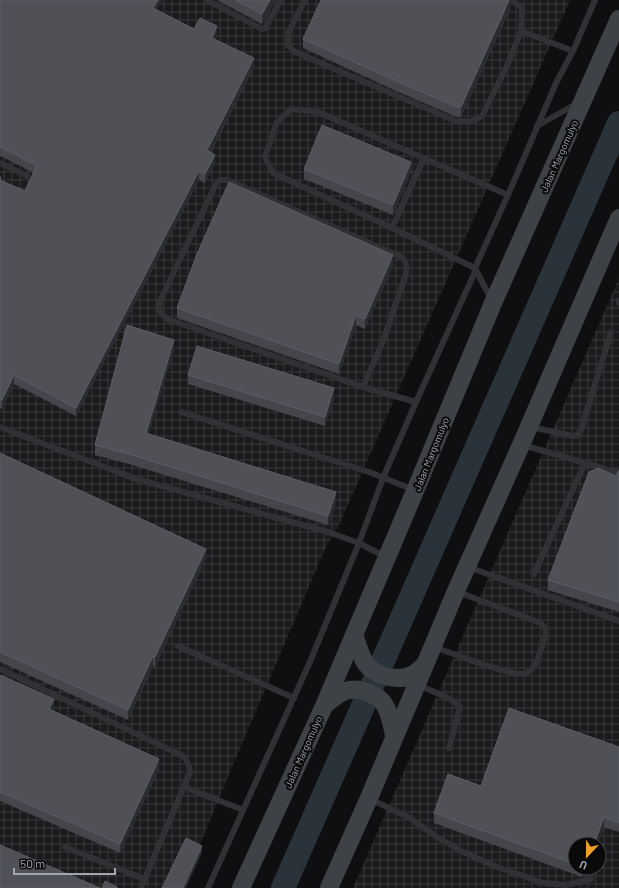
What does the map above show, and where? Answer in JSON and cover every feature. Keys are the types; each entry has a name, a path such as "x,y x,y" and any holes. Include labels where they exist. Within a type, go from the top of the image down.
{"main road":[{"name":"Jalan Margomulyo","path":"241,888 329,701 356,639 387,558 493,303 619,19"},
{"path":"329,888 369,798 393,729 433,646 619,218"},
{"path":"356,639 365,663 379,674 394,678 418,675"},
{"path":"329,701 340,693 352,689 363,690 382,701 386,707 393,729"}],"lane":[{"path":"207,0 262,30 266,28 281,0"},
{"path":"305,0 288,33 288,44 295,52 456,121 466,122 476,120 482,116 508,64 521,31 522,9 512,0"},
{"path":"208,888 294,698 359,543 383,478 416,402 474,274 475,268 556,83 573,51 595,0"},
{"path":"521,31 573,51"},
{"path":"537,126 584,100"},
{"path":"493,303 475,268 273,173 265,157 276,122 291,109 318,112 508,195"},
{"path":"392,228 424,158"},
{"path":"0,163 27,176"},
{"path":"363,387 383,341 400,292 407,269 406,262 401,257 227,180 220,180 216,184 160,300 158,307 160,313 167,319 363,387 416,402"},
{"path":"529,426 573,436 578,434 581,430 611,332"},
{"path":"181,412 369,472 416,491"},
{"path":"0,427 136,479 328,532 359,543 387,558"},
{"path":"521,445 619,473"},
{"path":"534,574 585,463"},
{"path":"467,566 619,621"},
{"path":"433,646 484,665 518,674 524,674 531,670 537,662 546,633 545,628 541,623 456,591"},
{"path":"178,646 294,698"},
{"path":"0,669 183,756 189,765 190,772 141,888"},
{"path":"418,675 443,696 458,704 460,707 449,748"},
{"path":"184,787 243,810"},
{"path":"369,798 410,818 463,852 497,867 544,883 566,885 591,879"},
{"path":"65,847 144,879"}],"shaded area":[{"path":"0,0 570,0 339,525 325,549 182,888 0,888"},
{"path":"619,278 619,888 353,888"}],"building":[{"path":"0,0 158,0 153,8 194,29 200,18 217,26 212,38 254,58 207,150 215,155 205,174 199,171 76,408 14,375 2,400 0,399 0,180 25,191 37,165 0,147"},
{"path":"235,0 270,0 262,14"},
{"path":"321,0 509,0 461,107 457,107 303,39"},
{"path":"322,125 411,162 393,205 304,169"},
{"path":"229,182 393,255 365,319 356,315 339,364 177,308 197,254"},
{"path":"127,325 174,340 146,433 336,492 328,516 129,454 95,445"},
{"path":"197,346 334,388 325,417 188,375"},
{"path":"0,453 206,549 128,710 0,652"},
{"path":"598,468 616,476 619,470 619,602 548,580 589,472"},
{"path":"0,675 54,699 49,709 159,759 120,844 0,792"},
{"path":"509,708 619,747 619,823 604,817 597,836 567,836 567,861 434,813 448,774 481,786"},
{"path":"186,838 202,846 183,888 162,888"},
{"path":"0,845 100,888 0,888"},
{"path":"105,881 117,887 117,888 102,888"}],"waterway":[{"path":"283,888 619,123"}]}
